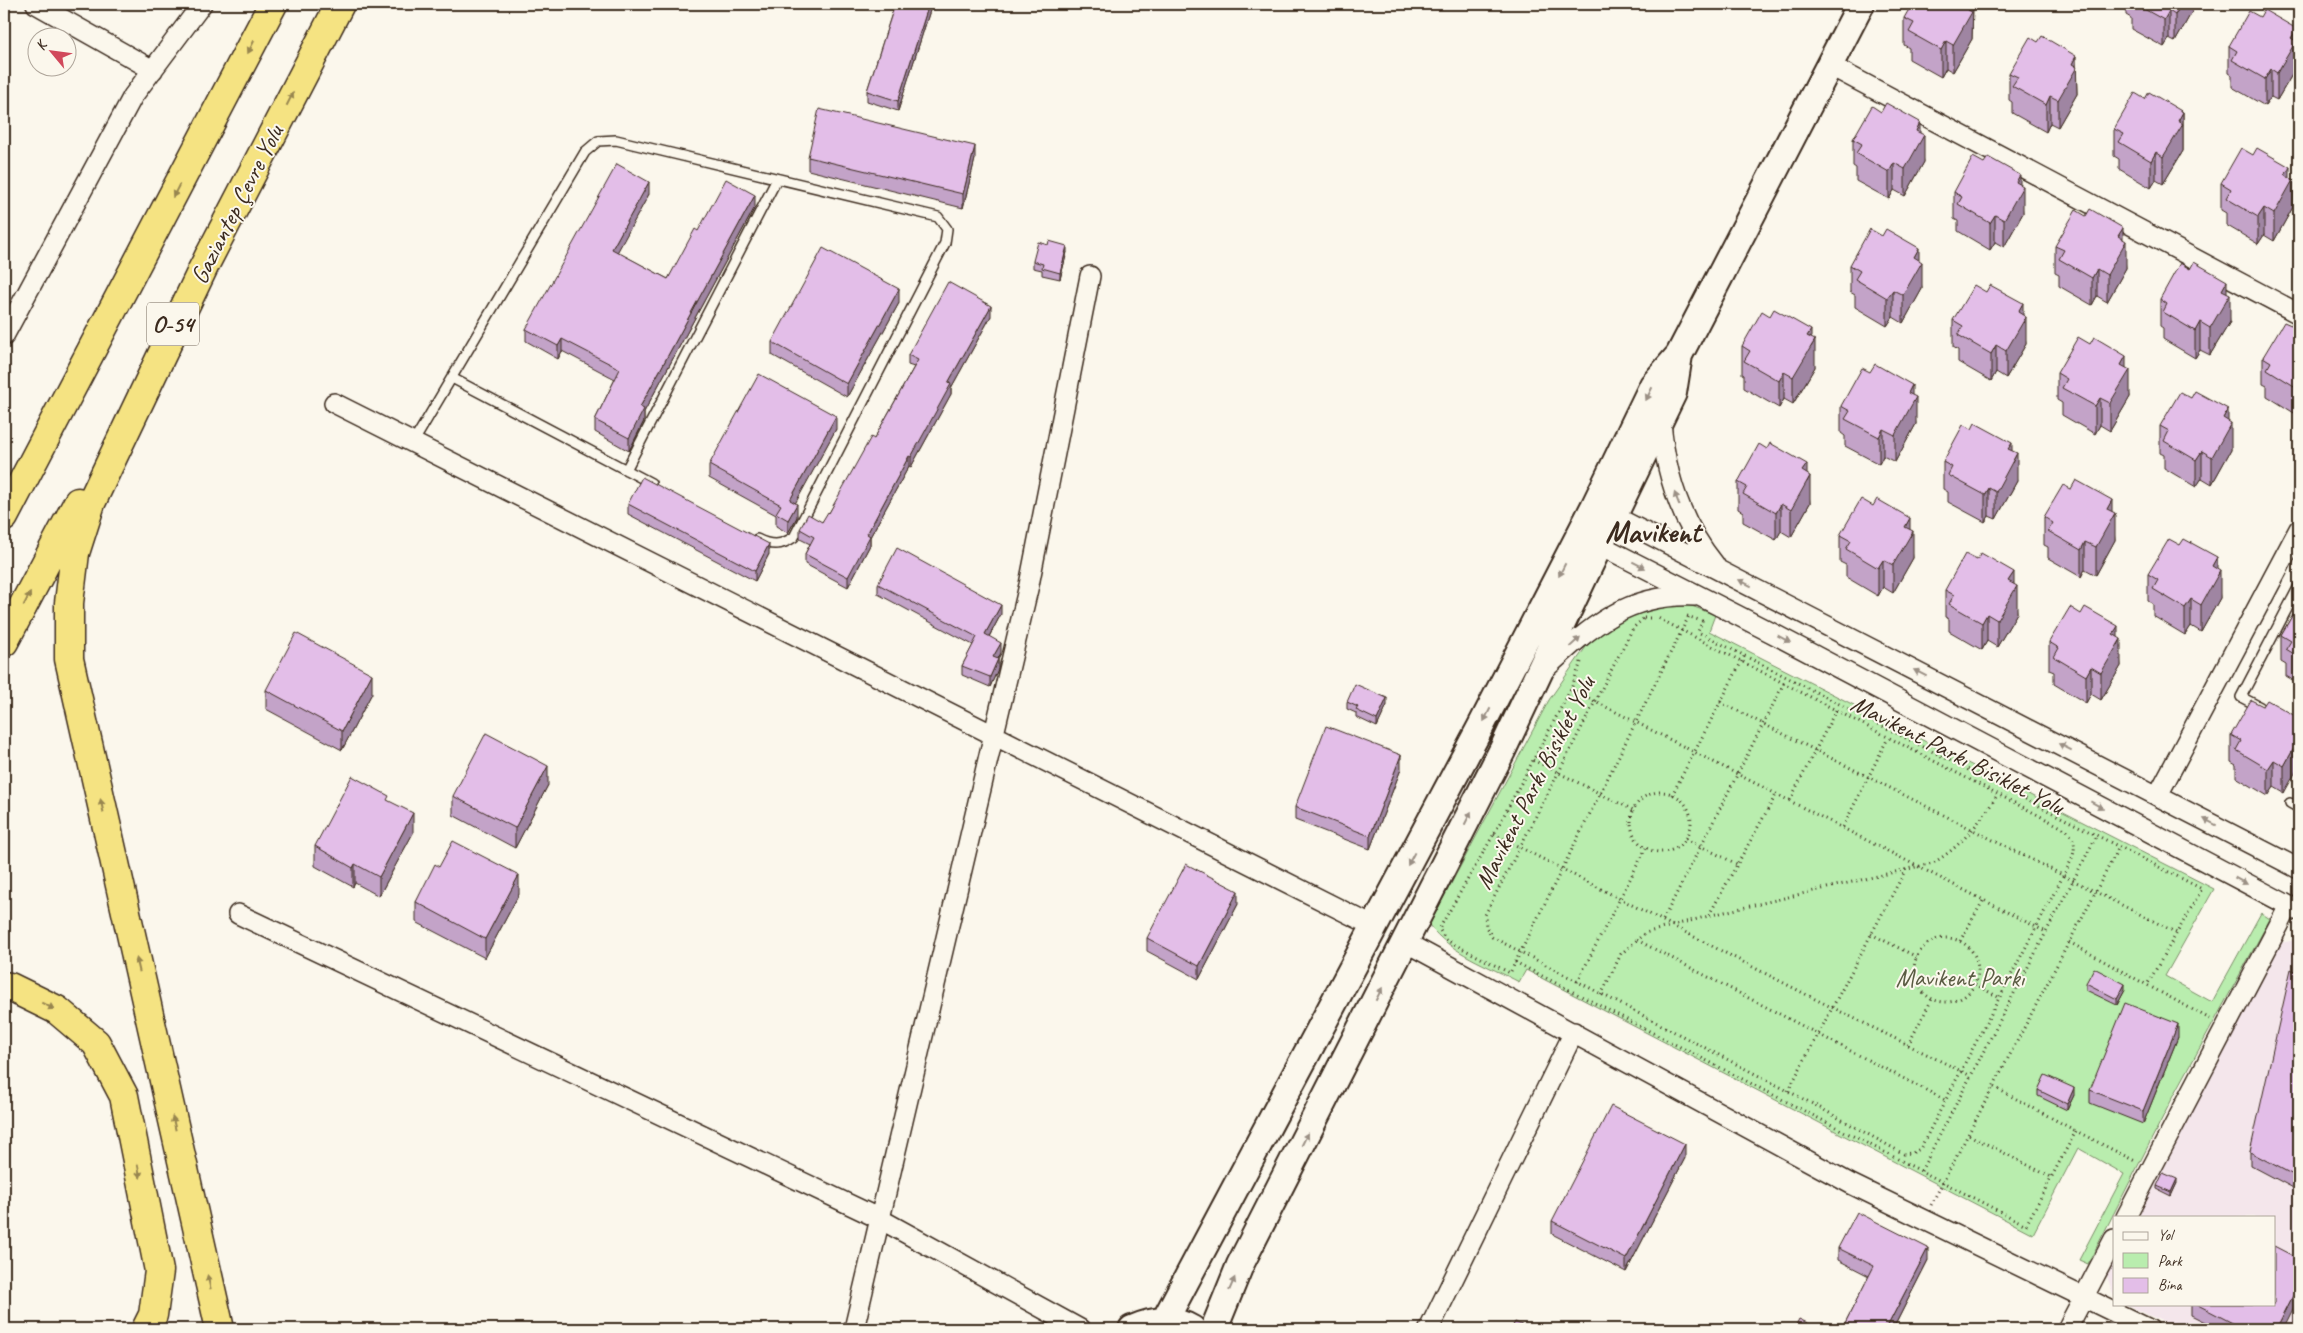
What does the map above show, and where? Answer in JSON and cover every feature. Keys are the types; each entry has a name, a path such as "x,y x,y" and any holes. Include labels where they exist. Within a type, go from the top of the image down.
{"highway":[{"name":"O-54","path":"4,517 274,4"},
{"name":"Gaziantep Çevre Yolu","path":"4,642 209,256 340,4"},
{"path":"4,477 157,229"},
{"path":"209,256 90,503 75,553 69,603 69,659 220,1329"},
{"path":"4,986 10,987 57,1010 96,1043 124,1096 159,1271 153,1315 146,1329"}],"main road":[{"path":"1165,1320 1375,928 1590,540 1604,511 1654,385 1679,355 1861,4"},
{"path":"1604,511 1660,420 1673,393 1679,355"},
{"path":"1214,1329 1240,1265 1539,675 1590,540"},
{"path":"1132,1329 1146,1322 1165,1320 1184,1324 1192,1329"}],"street":[{"path":"36,4 153,70"},
{"path":"4,336 133,96 202,4"},
{"path":"1829,65 2299,314"},
{"path":"854,1329 1029,585 1090,276"},
{"path":"334,403 1375,928"},
{"path":"1660,420 1666,466 1678,502 1692,531 1719,570"},
{"path":"1604,511 2299,868"},
{"path":"2158,795 2299,529"},
{"path":"1590,540 2294,909 2127,1216"},
{"path":"1539,675 1583,634 1617,611 1652,599 1700,597"},
{"path":"238,914 880,1219 1080,1329"},
{"path":"1405,942 1851,1184 2149,1329"},
{"path":"1429,1329 1574,1032"},
{"path":"2067,1329 2113,1242"}],"lane":[{"path":"414,443 585,152 591,146 604,140 616,140 938,217 946,224 948,236 794,536 788,541 775,545 765,543 748,534"},
{"path":"626,470 777,179"},
{"path":"452,378 661,488"},
{"path":"2266,710 2240,696 2299,586"},
{"path":"2290,803 2299,808"}],"path":[{"path":"1682,614 1702,621 1698,632 2202,889 2147,985"},
{"path":"1585,657 1580,664 1571,689 1534,760 1439,929 1446,940 1510,973 1689,616"},
{"name":"Mavikent Parkı Bisiklet Yolu","path":"1644,618 1658,618 1682,630 2067,830 2073,838 2076,847 2064,875 1947,1101 1920,1149 1912,1153 1904,1154 1788,1091 1520,952 1492,936 1486,927 1485,915 1633,628 1644,618"},
{"path":"1672,795 1745,655"},
{"path":"1663,920 1784,683"},
{"path":"1571,689 2046,932"},
{"path":"1720,702 2177,933"},
{"path":"1790,800 1836,710"},
{"path":"1844,827 1888,738"},
{"path":"1534,760 1633,810"},
{"path":"1657,792 1672,795 1683,803 1688,811 1690,830 1686,839 1671,850 1661,852 1646,848 1636,840 1632,830 1633,810 1639,801 1647,795 1657,792"},
{"path":"1709,916 1777,793"},
{"path":"1602,995 1621,954 1645,933 1906,868 1933,863 1948,854 1973,830 1998,794"},
{"path":"1494,834 1832,1008 1971,1076"},
{"path":"1921,1171 2097,835"},
{"path":"1686,839 1737,864"},
{"path":"1924,1219 2119,847"},
{"path":"1577,982 1646,848"},
{"path":"1788,1091 1906,868"},
{"path":"1960,942 1984,899"},
{"path":"1872,934 1917,957"},
{"path":"1950,938 1960,942 1968,947 1977,964 1978,974 1975,984 1959,1000 1948,1002 1932,999 1920,989 1915,979 1914,968 1917,957 1926,946 1940,939 1950,938"},
{"path":"1637,940 1947,1101"},
{"path":"2069,942 2210,1018 2206,1026"},
{"path":"1516,962 2026,1225 2076,1131"},
{"path":"1975,984 2000,998"},
{"path":"1908,1045 1932,999"},
{"path":"1994,1087 2135,1162 2140,1153"},
{"path":"1969,1135 2051,1177"}],"shaded area":[{"path":"2299,939 2299,1326 2297,1329 2179,1329 2129,1306 2276,1306 2276,1216 2137,1216 2281,943"},
{"path":"2113,1260 2113,1294 2106,1273"}],"green space":[{"name":"Mavikent Parkı","path":"1684,603 1715,615 1709,631 2214,889 2165,976 2212,1002 2261,913 2270,919 2173,1097 2088,1264 2079,1260 2124,1174 2078,1148 2033,1234 1526,970 1519,982 1483,964 1459,951 1438,935 1429,925 1549,700 1597,631 1640,604"}],"building":[{"path":"895,4 929,4 898,101 867,91"},
{"path":"1912,4 1971,4 1968,10 1972,12 1953,45 1946,41 1941,50 1909,32 1914,23 1904,18"},
{"path":"2135,4 2181,4 2175,15 2169,11 2164,20"},
{"path":"2264,10 2297,29 2291,38 2296,41 2277,73 2271,69 2265,79 2232,60 2237,51 2229,46 2249,11 2260,17"},
{"path":"2042,36 2076,56 2072,64 2077,67 2058,100 2050,96 2046,105 2012,86 2018,77 2009,73 2030,37 2038,42"},
{"path":"2149,92 2183,112 2178,121 2183,124 2163,157 2156,152 2151,161 2119,142 2124,134 2114,129 2135,93 2145,99"},
{"path":"1886,103 1920,122 1916,131 1924,135 1905,169 1894,163 1889,172 1856,153 1862,144 1853,139 1872,106 1881,112"},
{"path":"819,109 975,146 963,194 808,157"},
{"path":"2241,148 2253,155 2257,148 2290,167 2285,175 2293,180 2274,214 2264,208 2258,217 2226,198 2231,189 2221,183"},
{"path":"1973,157 1984,163 1988,157 2020,175 2016,182 2023,186 2004,220 1995,215 1990,223 1958,204 1962,197 1954,192"},
{"path":"617,164 649,182 612,249 668,279 695,229 698,231 726,179 755,195 640,407 644,409 629,438 595,420 620,369 562,339 558,346 526,329"},
{"path":"2090,209 2123,228 2118,236 2126,241 2107,275 2097,269 2092,278 2059,259 2064,250 2055,246 2076,210 2086,216"},
{"path":"1870,229 1882,236 1886,229 1919,248 1914,257 1922,262 1903,295 1893,290 1887,298 1855,279 1860,271 1850,265"},
{"path":"1049,241 1067,246 1060,273 1042,268 1043,264 1033,261 1038,242 1048,245"},
{"path":"823,248 899,289 847,384 772,342"},
{"path":"2194,262 2227,281 2222,290 2230,294 2210,328 2200,322 2195,331 2163,312 2167,304 2160,299 2180,263 2190,269"},
{"path":"948,282 991,306 948,383 951,384 867,534 870,536 848,577 805,554 814,537 800,529 808,514 822,522 829,513 871,437 874,439 918,360 908,355"},
{"path":"1974,285 1986,292 1990,285 2023,303 2018,312 2026,317 2006,351 1996,345 1991,354 1958,335 1963,326 1953,320"},
{"path":"1774,309 1811,330 1807,336 1815,340 1793,377 1784,372 1779,381 1744,361 1750,351 1742,346 1762,311 1770,316"},
{"path":"2294,320 2299,323 2299,389 2267,369 2271,362 2263,357 2284,322 2291,325"},
{"path":"2078,337 2090,344 2094,337 2126,356 2121,365 2130,370 2110,403 2100,398 2095,406 2062,388 2067,379 2057,373"},
{"path":"1875,364 1912,385 1908,393 1916,397 1895,435 1883,429 1879,437 1845,419 1850,411 1841,406 1862,368 1870,372"},
{"path":"759,374 836,416 790,500 797,504 788,520 776,513 781,505 709,465"},
{"path":"2195,391 2228,409 2223,418 2231,423 2212,457 2202,451 2196,460 2164,441 2169,431 2160,426 2180,392 2191,398"},
{"path":"1975,423 2012,443 2008,449 2017,453 1996,492 1989,488 1985,495 1948,475 1952,467 1943,462 1963,425 1972,429"},
{"path":"1770,443 1807,464 1802,471 1810,476 1791,510 1781,504 1776,513 1743,494 1747,487 1738,482 1759,444 1767,449"},
{"path":"642,477 769,544 755,571 628,504"},
{"path":"2076,480 2112,500 2107,509 2115,513 2096,547 2085,542 2081,550 2048,531 2053,523 2044,517 2063,485 2071,489"},
{"path":"1861,499 1873,506 1877,499 1910,518 1905,527 1913,531 1893,565 1883,560 1878,568 1846,549 1851,541 1840,535"},
{"path":"2169,539 2180,545 2184,539 2217,557 2212,566 2220,571 2201,605 2191,599 2185,608 2153,589 2158,580 2148,574"},
{"path":"897,548 1001,605 985,634 1001,643 993,657 998,659 990,677 962,666 977,637 878,584"},
{"path":"1981,553 2014,572 2008,581 2017,586 1997,620 1987,614 1982,623 1949,604 1954,595 1945,590 1965,554 1977,560"},
{"path":"2299,604 2299,657 2286,649 2291,641 2281,635"},
{"path":"2070,607 2081,614 2085,607 2118,626 2113,634 2121,639 2101,673 2091,667 2086,676 2054,657 2059,648 2049,642"},
{"path":"296,633 372,674 342,731 266,690"},
{"path":"1355,684 1387,698 1377,720 1356,710 1358,707 1347,702"},
{"path":"2251,700 2263,706 2267,700 2299,718 2299,739 2284,766 2274,760 2268,769 2236,750 2241,741 2231,735"},
{"path":"1326,726 1401,755 1370,836 1295,807"},
{"path":"486,733 548,766 515,828 453,796"},
{"path":"352,776 389,796 387,800 413,813 379,877 355,864 353,868 315,846"},
{"path":"453,841 519,875 485,939 416,902 435,864 439,867"},
{"path":"1186,864 1238,891 1199,966 1147,938"},
{"path":"2094,968 2125,984 2117,999 2086,983"},
{"path":"2291,969 2299,974 2299,1178 2250,1152"},
{"path":"2125,1003 2178,1024 2143,1111 2090,1090"},
{"path":"2045,1075 2074,1088 2067,1104 2038,1090"},
{"path":"1611,1106 1685,1144 1626,1259 1552,1221"},
{"path":"2163,1173 2177,1179 2171,1192 2157,1186"},
{"path":"1857,1212 1928,1248 1886,1329 1842,1329 1874,1266 1838,1248"},
{"path":"2276,1247 2299,1259 2299,1284 2276,1329 2244,1329 2200,1306 2276,1306"},
{"path":"1799,1319 1820,1329 1794,1329"},
{"path":"1515,1322 1530,1329 1511,1329"}],"district":[{"name":"Mavikent","path":"1653,532"}]}
